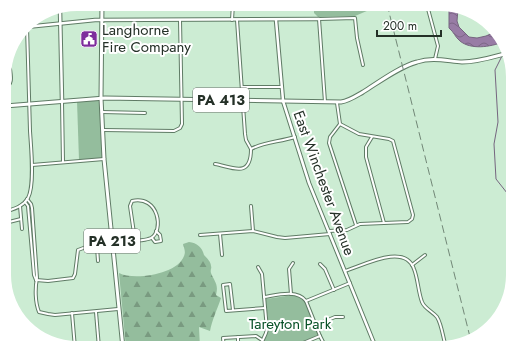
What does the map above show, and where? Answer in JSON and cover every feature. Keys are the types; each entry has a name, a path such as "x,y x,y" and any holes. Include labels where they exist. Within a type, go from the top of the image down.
{"main road":[{"name":"PA 213","path":"102,11 102,130 122,341"},
{"name":"PA 413","path":"11,105 101,98 283,100 337,103 347,101 410,64 435,59 471,61 482,60 502,54"}],"street":[{"path":"232,20 233,11"},
{"path":"429,11 438,46 435,59"},
{"path":"60,13 63,162"},
{"path":"34,26 101,20 276,20 355,18 357,38 363,65"},
{"path":"319,19 325,102"},
{"path":"102,130 174,131 180,128 182,124 180,99 180,20"},
{"path":"215,164 236,170 242,169 246,166 249,160 251,149 246,140 237,20"},
{"name":"East Winchester Avenue","path":"276,20 283,100 309,183 373,341"},
{"path":"11,209 20,206 26,201 31,189 32,165 27,34"},
{"path":"242,87 282,87"},
{"path":"337,103 340,124 330,137 329,143 356,225"},
{"path":"102,112 145,113"},
{"path":"200,235 253,231 285,238 347,230 364,223 408,222 412,219 413,214 394,143 391,140 354,132 340,124"},
{"path":"251,149 264,143 277,142 295,137"},
{"path":"372,137 366,147 366,158 384,223"},
{"path":"32,165 104,159"},
{"path":"26,201 31,204 32,208 37,304 39,312 52,315 120,309"},
{"path":"112,242 135,240 152,237 156,231 156,216 153,206 143,201 132,201 130,204 135,240"},
{"path":"20,206 22,229"},
{"path":"251,206 253,231"},
{"path":"11,222 21,219"},
{"path":"152,237 155,242 160,241 160,235 156,231"},
{"path":"220,234 222,255"},
{"path":"36,280 48,281 73,278 75,274 78,250 86,246 103,247"},
{"path":"97,247 98,261"},
{"path":"345,271 379,259 394,256 405,259 412,265 416,274 423,304 437,318 444,341"},
{"path":"412,265 425,256"},
{"path":"291,294 289,268 293,263"},
{"path":"320,264 325,268 334,290"},
{"path":"223,341 223,338 256,336 262,340 267,331 262,274 258,267"},
{"path":"306,301 350,283"},
{"path":"233,310 230,284 223,285 226,311 265,308"},
{"path":"264,297 291,294 300,296 306,301 322,341"},
{"path":"96,312 99,341"},
{"path":"72,313 74,341"},
{"path":"316,326 335,317 343,317"},
{"path":"308,341 320,336"}],"green space":[{"path":"314,11 367,11 355,16 318,17"},
{"path":"99,100 102,158 79,160 77,101"},
{"path":"189,242 199,246 210,262 211,273 217,285 216,295 221,298 210,331 199,327 200,341 125,341 119,273 145,276 165,271 180,262 184,256 185,250 183,244"},
{"name":"Tareyton Park","path":"293,295 299,297 305,302 318,335 304,341 264,341 268,326 266,299"}],"water":[{"path":"449,12 457,13 459,27 469,37 477,38 490,34 496,44 481,47 464,44 449,28"}],"waterway":[{"path":"502,56 495,70 498,122 494,144 496,179 506,192"}],"railway":[{"path":"389,11 469,334"}],"place":[{"name":"Langhorne Fire Company","path":"89,39"}]}
